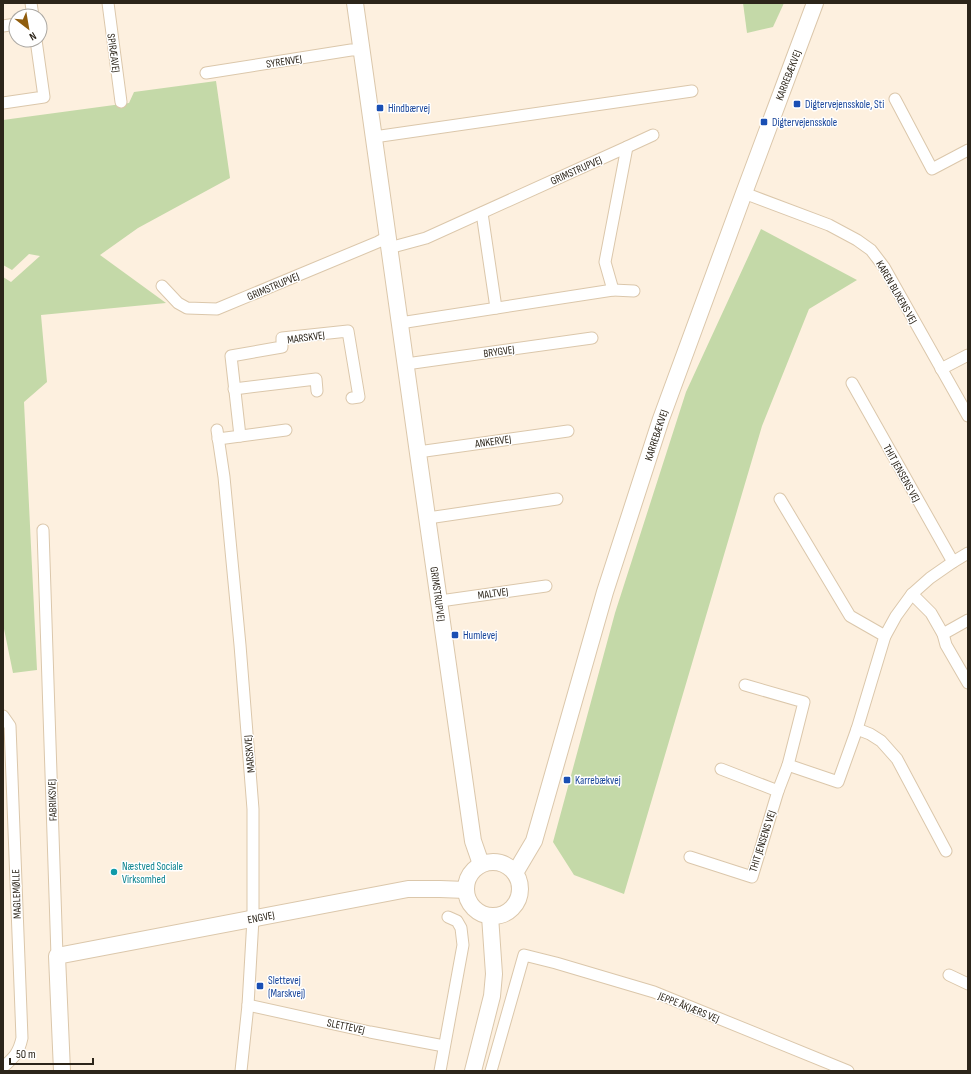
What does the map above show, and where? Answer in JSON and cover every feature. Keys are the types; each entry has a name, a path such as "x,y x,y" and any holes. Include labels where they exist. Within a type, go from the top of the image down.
{"street":[{"name":"SPIRÆAVEJ","path":"108,3 121,102"},
{"name":"GRIMSTRUPVEJ","path":"355,3 473,841 481,864"},
{"name":"KARREBÆKVEJ","path":"515,873 534,842 606,592 661,419 815,3"},
{"path":"3,103 44,97 37,48"},
{"name":"SYRENVEJ","path":"206,73 351,50 361,50"},
{"path":"374,137 692,91"},
{"path":"895,99 932,169 968,150"},
{"name":"GRIMSTRUPVEJ","path":"162,286 178,303 187,308 217,309 372,245 426,238 653,135"},
{"path":"613,290 605,262 627,147"},
{"name":"KAREN BLIXENS VEJ","path":"744,193 829,225 857,240 871,250 884,267 968,416"},
{"path":"482,213 496,308"},
{"path":"400,323 613,290 634,291"},
{"name":"MARSKVEJ","path":"240,436 230,356 282,347 282,338 348,331 358,397 352,398"},
{"name":"BRYGVEJ","path":"406,364 592,338"},
{"path":"941,369 968,355"},
{"path":"234,389 316,379 317,392"},
{"name":"THIT JENSENS VEJ","path":"852,383 953,562"},
{"name":"MARSKVEJ","path":"241,1071 248,1005 253,919 253,809 240,645 224,477 218,434 240,436 286,430"},
{"name":"ANKERVEJ","path":"418,452 568,431"},
{"path":"428,518 557,499"},
{"path":"780,499 850,616 885,636"},
{"name":"FABRIKSVEJ","path":"43,530 62,1071"},
{"path":"788,765 838,782 857,729 885,636 896,616 912,594 930,578 968,553"},
{"name":"MALTVEJ","path":"440,601 546,586"},
{"path":"912,594 931,613 943,634 946,645 968,683"},
{"path":"943,634 968,620"},
{"name":"THIT JENSENS VEJ","path":"690,858 752,876 778,791 788,765 804,702 745,686"},
{"name":"MAGLEMØLLE","path":"3,716 10,726 22,1038 20,1047 14,1057 3,1067"},
{"path":"857,729 870,734 881,741 897,759 946,851"},
{"path":"721,769 778,791"},
{"path":"496,861 504,863 515,873 519,881 519,898 514,906 507,912 490,916 482,914 476,910 467,898 466,882 475,869 481,864 496,861"},
{"name":"ENGVEJ","path":"57,956 408,890 466,890"},
{"path":"473,1071 492,996 494,974 490,916"},
{"path":"440,1071 463,945 461,928 457,921 448,917"},
{"name":"JEPPE ÅKJÆRS VEJ","path":"491,1071 524,955 654,992 848,1071"},
{"path":"949,975 968,984"},
{"name":"SLETTEVEJ","path":"248,1005 370,1032 444,1046"}],"green space":[{"path":"743,3 784,3 773,27 747,33"},
{"path":"216,81 230,178 138,228 100,255 166,303 41,315 47,382 24,402 37,670 13,673 3,624 3,277 11,282 40,256 29,254 12,270 3,265 3,120 129,103 134,92"},
{"path":"761,229 857,280 809,309 762,426 624,894 574,875 553,842 615,613 686,392"}],"place":[{"name":"Digtervejensskole, Sti","path":"797,104"},
{"name":"Hindbærvej","path":"380,108"},
{"name":"Digtervejensskole","path":"764,122"},
{"name":"Humlevej","path":"455,635"},
{"name":"Karrebækvej","path":"567,780"},
{"name":"Næstved Sociale Virksomhed","path":"114,872"},
{"name":"Slettevej (Marskvej)","path":"260,986"}]}
